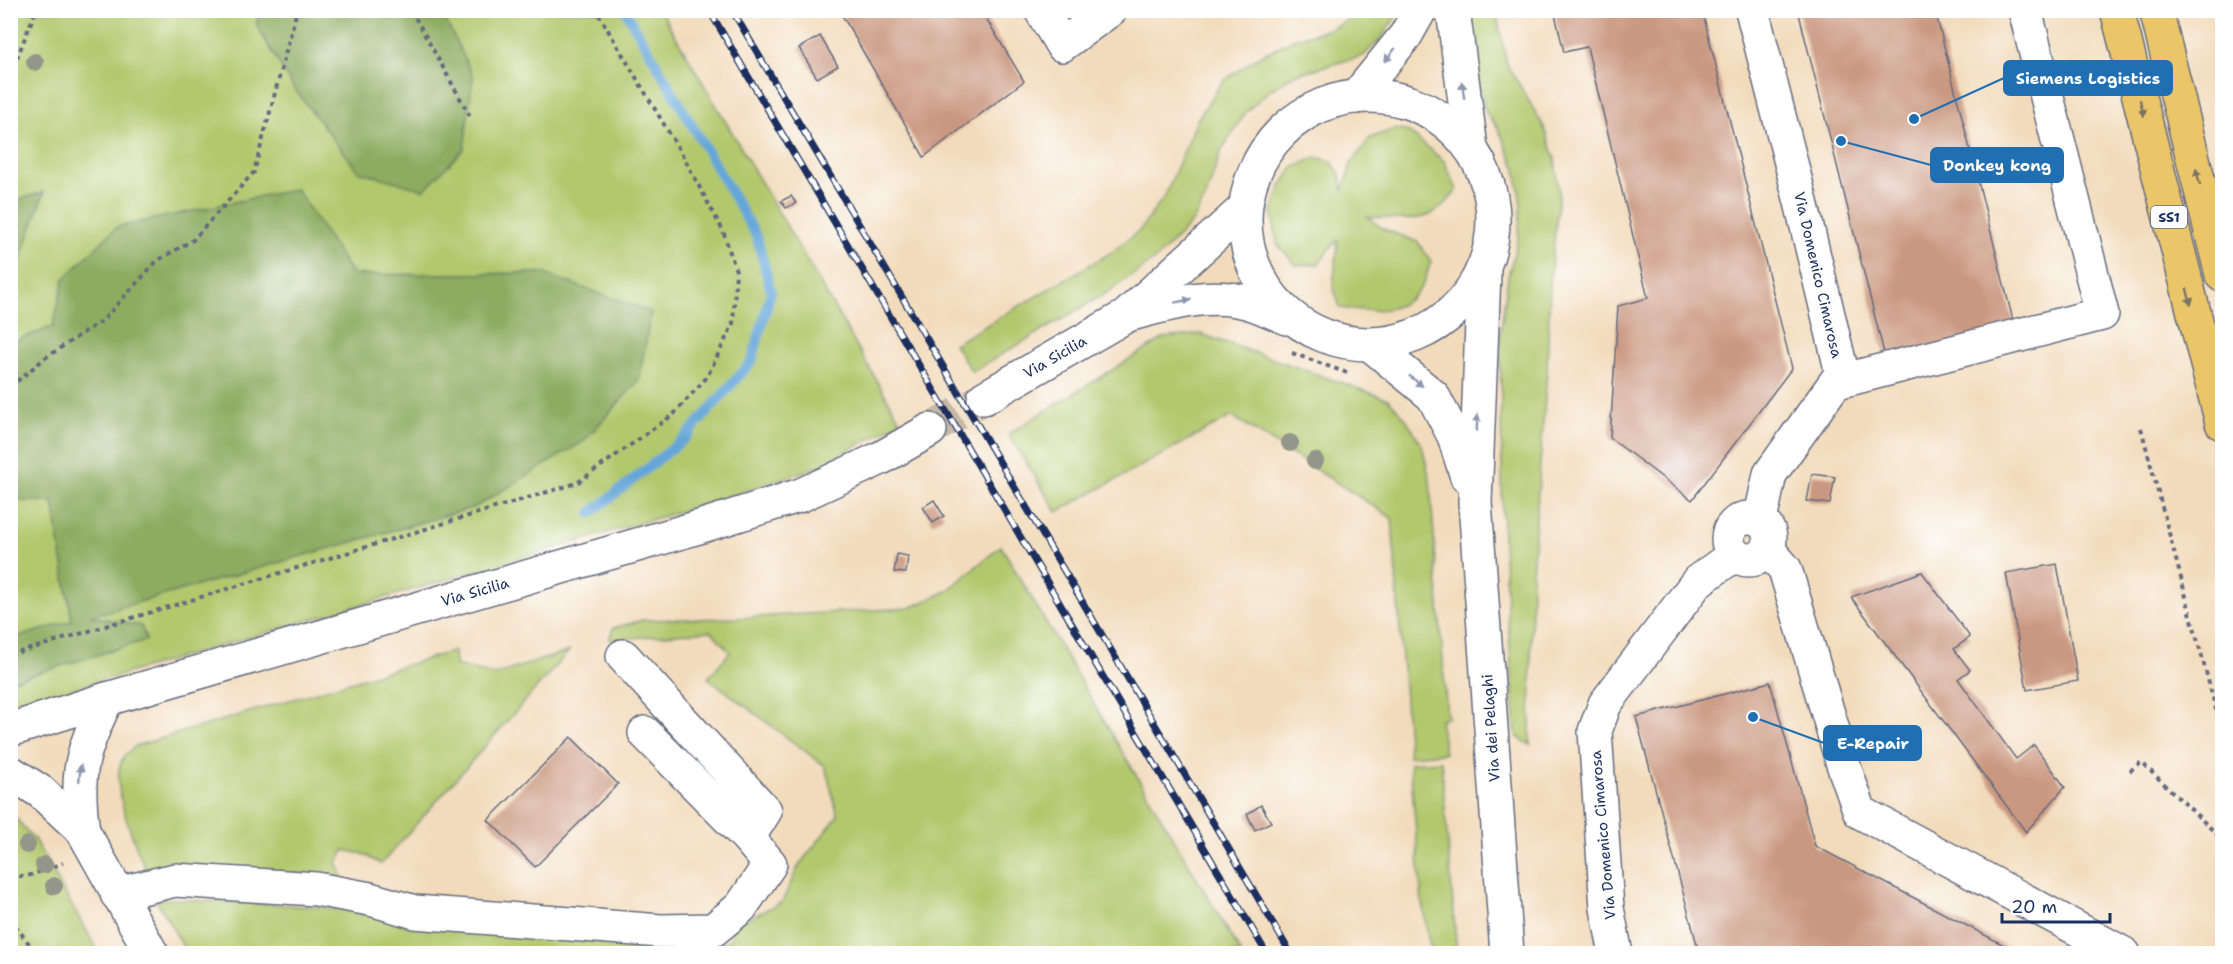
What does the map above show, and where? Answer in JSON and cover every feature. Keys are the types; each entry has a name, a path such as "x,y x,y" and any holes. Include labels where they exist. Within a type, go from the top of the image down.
{"highway":[{"name":"SS1","path":"2117,10 2223,423"},
{"name":"SS1","path":"2156,10 2223,275"}],"street":[{"path":"1041,10 1062,45 1110,10"},
{"path":"1356,97 1406,35 1420,10"},
{"path":"1453,10 1471,148"},
{"name":"Via Domenico Cimarosa","path":"1752,10 1842,373 1837,382"},
{"path":"2025,10 2102,314 1837,382 1770,474 1764,536 1785,569 1839,753 1860,812 2124,954"},
{"path":"1288,335 1275,304 1253,267 1248,248 1245,208 1249,182 1268,148 1281,133 1315,108 1356,97 1376,96 1408,100 1448,124 1460,134 1482,165 1490,186 1493,208 1491,245 1484,269"},
{"name":"Via Sicilia","path":"984,398 1126,316 1245,208"},
{"name":"Via Sicilia","path":"1126,316 1193,299 1225,298 1255,304 1288,335 1314,332 1341,342 1371,345 1406,339 1438,324 1465,300 1484,269"},
{"name":"Via dei Pelaghi","path":"1484,269 1474,502 1507,954"},
{"name":"Via dei Pelaghi","path":"1371,345 1432,396 1454,436 1474,502"},
{"name":"Via Sicilia","path":"10,730 106,699 699,527 801,495 881,458 930,430"},
{"name":"Via Domenico Cimarosa","path":"1622,952 1607,908 1595,731 1605,704 1698,581 1734,555 1728,544 1729,532 1737,522 1748,518 1764,536"},
{"path":"623,656 765,811 748,838"},
{"path":"83,831 78,797 80,771 91,731 106,699"},
{"path":"117,894 175,880 316,890 370,899 415,912 660,931 713,930 741,907 770,864 748,838 645,733"},
{"path":"10,772 42,792 83,831 152,954"}],"path":[{"path":"10,75 36,10"},
{"path":"10,387 45,358 103,320 157,261 193,240 254,172 297,10"},
{"path":"411,10 470,116"},
{"path":"10,655 577,483 674,414 707,377 733,324 736,271 723,231 596,10"},
{"path":"1288,335 1351,374"},
{"path":"2141,428 2223,732"},
{"path":"2130,771 2140,762 2223,839"},
{"path":"10,877 31,875 67,861"},
{"path":"10,919 37,954"}],"green space":[{"path":"11,11 258,11 257,26 473,77 441,11 661,11 901,422 817,467 709,503 11,707 11,681 146,640 141,626 88,616 475,507 584,441 639,380 542,273 353,275 296,189 64,279 53,327 11,342 11,287 44,193 11,202"},
{"path":"258,11 441,11 473,76 464,149 424,190 358,171 293,87 257,26"},
{"path":"1363,11 1400,11 1379,41 1363,56 1293,75 1270,90 1246,112 1221,151 1206,197 1193,221 1157,258 1108,292 972,372 954,344 1112,252 1140,230 1165,196 1198,118 1222,82 1258,57 1296,38 1330,29"},
{"path":"1469,11 1496,11 1507,64 1544,127 1555,159 1559,193 1550,280 1547,370 1532,574 1530,745 1516,736 1503,545 1500,336 1508,276 1518,239 1521,205 1516,169 1498,128 1485,111 1469,42"},
{"path":"1394,129 1409,132 1444,161 1457,190 1437,211 1427,216 1406,219 1367,217 1384,229 1418,242 1431,261 1426,278 1413,296 1394,307 1384,310 1340,308 1333,286 1338,240 1319,264 1296,265 1277,244 1272,211 1281,186 1293,168 1316,157 1331,161 1340,174 1343,191 1351,164 1370,138"},
{"path":"296,189 353,275 542,273 651,312 639,380 584,441 475,507 90,616 141,626 146,640 11,681 11,639 72,621 53,502 11,500 11,342 53,327 64,279 117,227"},
{"path":"44,192 11,287 11,202"},
{"path":"1201,334 1388,399 1406,419 1422,445 1430,480 1447,718 1440,719 1445,753 1409,756 1392,518 1232,416 1057,512 1008,434 1164,338"},
{"path":"11,500 53,501 72,621 11,639"},
{"path":"1001,546 1241,953 187,953 155,898 321,907 410,920 675,949 711,950 730,940 735,925 782,902 799,865 838,816 825,766 708,678 730,652 711,631 609,640 613,628 643,620 738,618 910,608 947,591"},
{"path":"454,651 455,665 494,675 569,651 381,864 363,854 345,850 337,862 343,877 174,866 146,871 124,813 118,780 120,766 125,755 136,746"},
{"path":"1441,761 1457,953 1431,953 1422,903 1410,763"},
{"path":"11,813 34,839 99,953 11,953"}],"building":[{"path":"775,10 792,10 779,18"},
{"path":"839,10 981,10 1024,81 924,157"},
{"path":"1554,10 1702,10 1792,368 1692,500 1610,438 1618,306 1648,298 1587,47 1564,52"},
{"path":"1798,10 1935,10 2015,328 1886,361"},
{"path":"820,36 838,66 817,78 799,48"},
{"path":"791,196 796,203 786,208 781,201"},
{"path":"1812,474 1835,477 1830,504 1807,501"},
{"path":"934,500 944,516 933,523 923,507"},
{"path":"897,554 908,556 906,573 894,572"},
{"path":"2057,564 2078,681 2027,690 2006,573"},
{"path":"1922,572 1970,637 1954,649 1970,670 1958,679 2016,759 2034,745 2065,787 2026,832 1851,597"},
{"path":"1770,682 1815,846 2021,954 1699,952 1636,717"},
{"path":"571,737 618,784 535,867 488,820"},
{"path":"1261,805 1271,822 1255,830 1247,814"}],"waterway":[{"path":"591,513 684,439 752,361 771,292 757,237 625,10"}],"tunnel":[{"path":"930,430 984,398"}],"railway":[{"path":"709,10 1267,954"},
{"path":"732,10 1291,954"}],"place":[{"name":"Siemens Logistics","path":"1914,119"},
{"name":"Donkey kong","path":"1841,141"},
{"name":"E-Repair","path":"1753,717"}]}
